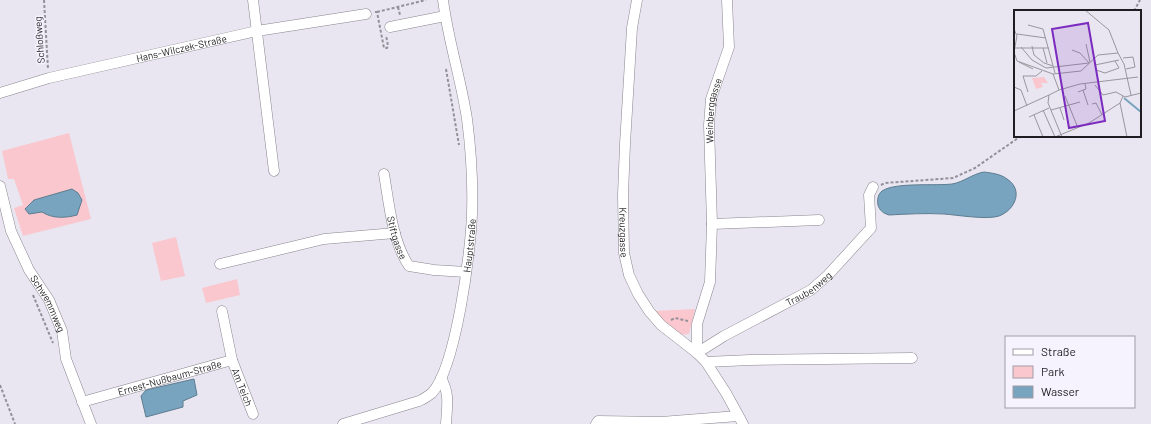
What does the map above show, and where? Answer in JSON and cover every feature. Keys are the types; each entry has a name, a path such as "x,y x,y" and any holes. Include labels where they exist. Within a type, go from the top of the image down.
{"street":[{"path":"253,0 274,171"},
{"name":"Hauptstraße","path":"343,424 419,401 432,393 447,364 453,343 466,272 472,215 470,148 467,120 443,0"},
{"name":"Kreuzgasse","path":"637,0 632,28 628,78 624,195 624,253 629,275 638,294 649,311 662,325 706,362 741,420"},
{"name":"Weinberggasse","path":"697,353 697,324 710,282 712,224 709,125 711,99 729,47 727,0"},
{"name":"Hans-Wilczek-Straße","path":"0,93 49,78 257,31 366,14"},
{"path":"390,26 445,16"},
{"name":"Stiftgasse","path":"384,174 395,233 402,256 409,266 434,270 466,272"},
{"name":"Schwemmweg","path":"0,186 11,231 29,270 49,300 62,331 66,359 91,424"},
{"name":"Traubenweg","path":"697,353 724,336 811,290 828,275 871,228 869,195 873,187"},
{"path":"712,224 819,220"},
{"path":"220,264 324,239 395,233"},
{"name":"Ernest-Nußbaum-Straße","path":"82,402 232,360 222,311"},
{"path":"706,362 912,358"},
{"name":"Am Teich","path":"232,360 253,414"},
{"path":"440,378 446,387 447,393 446,424"},
{"path":"596,424 598,421 661,423 741,420"}],"path":[{"name":"Schloßweg","path":"44,0 49,78"},
{"path":"377,12 426,0"},
{"path":"1135,10 1140,0"},
{"path":"446,68 460,151"},
{"path":"873,187 886,183 953,178 975,168 1020,137"},
{"path":"32,291 54,346"},
{"path":"662,325 675,318 697,324"},
{"path":"0,385 15,424"}],"green space":[{"path":"69,133 91,219 23,236 14,208 23,205 14,179 8,179 2,151"},
{"path":"176,237 185,276 161,281 152,243"},
{"path":"237,279 240,295 206,303 202,288"},
{"path":"695,309 689,334 680,335 672,330 655,311"}],"water":[{"path":"984,172 1005,177 1015,189 1016,194 1013,205 1005,213 999,216 980,217 944,214 889,215 882,212 878,205 880,194 888,188 906,185 952,184"},
{"path":"72,189 78,193 82,200 77,215 60,217 51,216 42,212 29,214 25,209 34,200"},
{"path":"194,379 197,395 183,401 183,407 146,417 141,396 146,390"}]}
